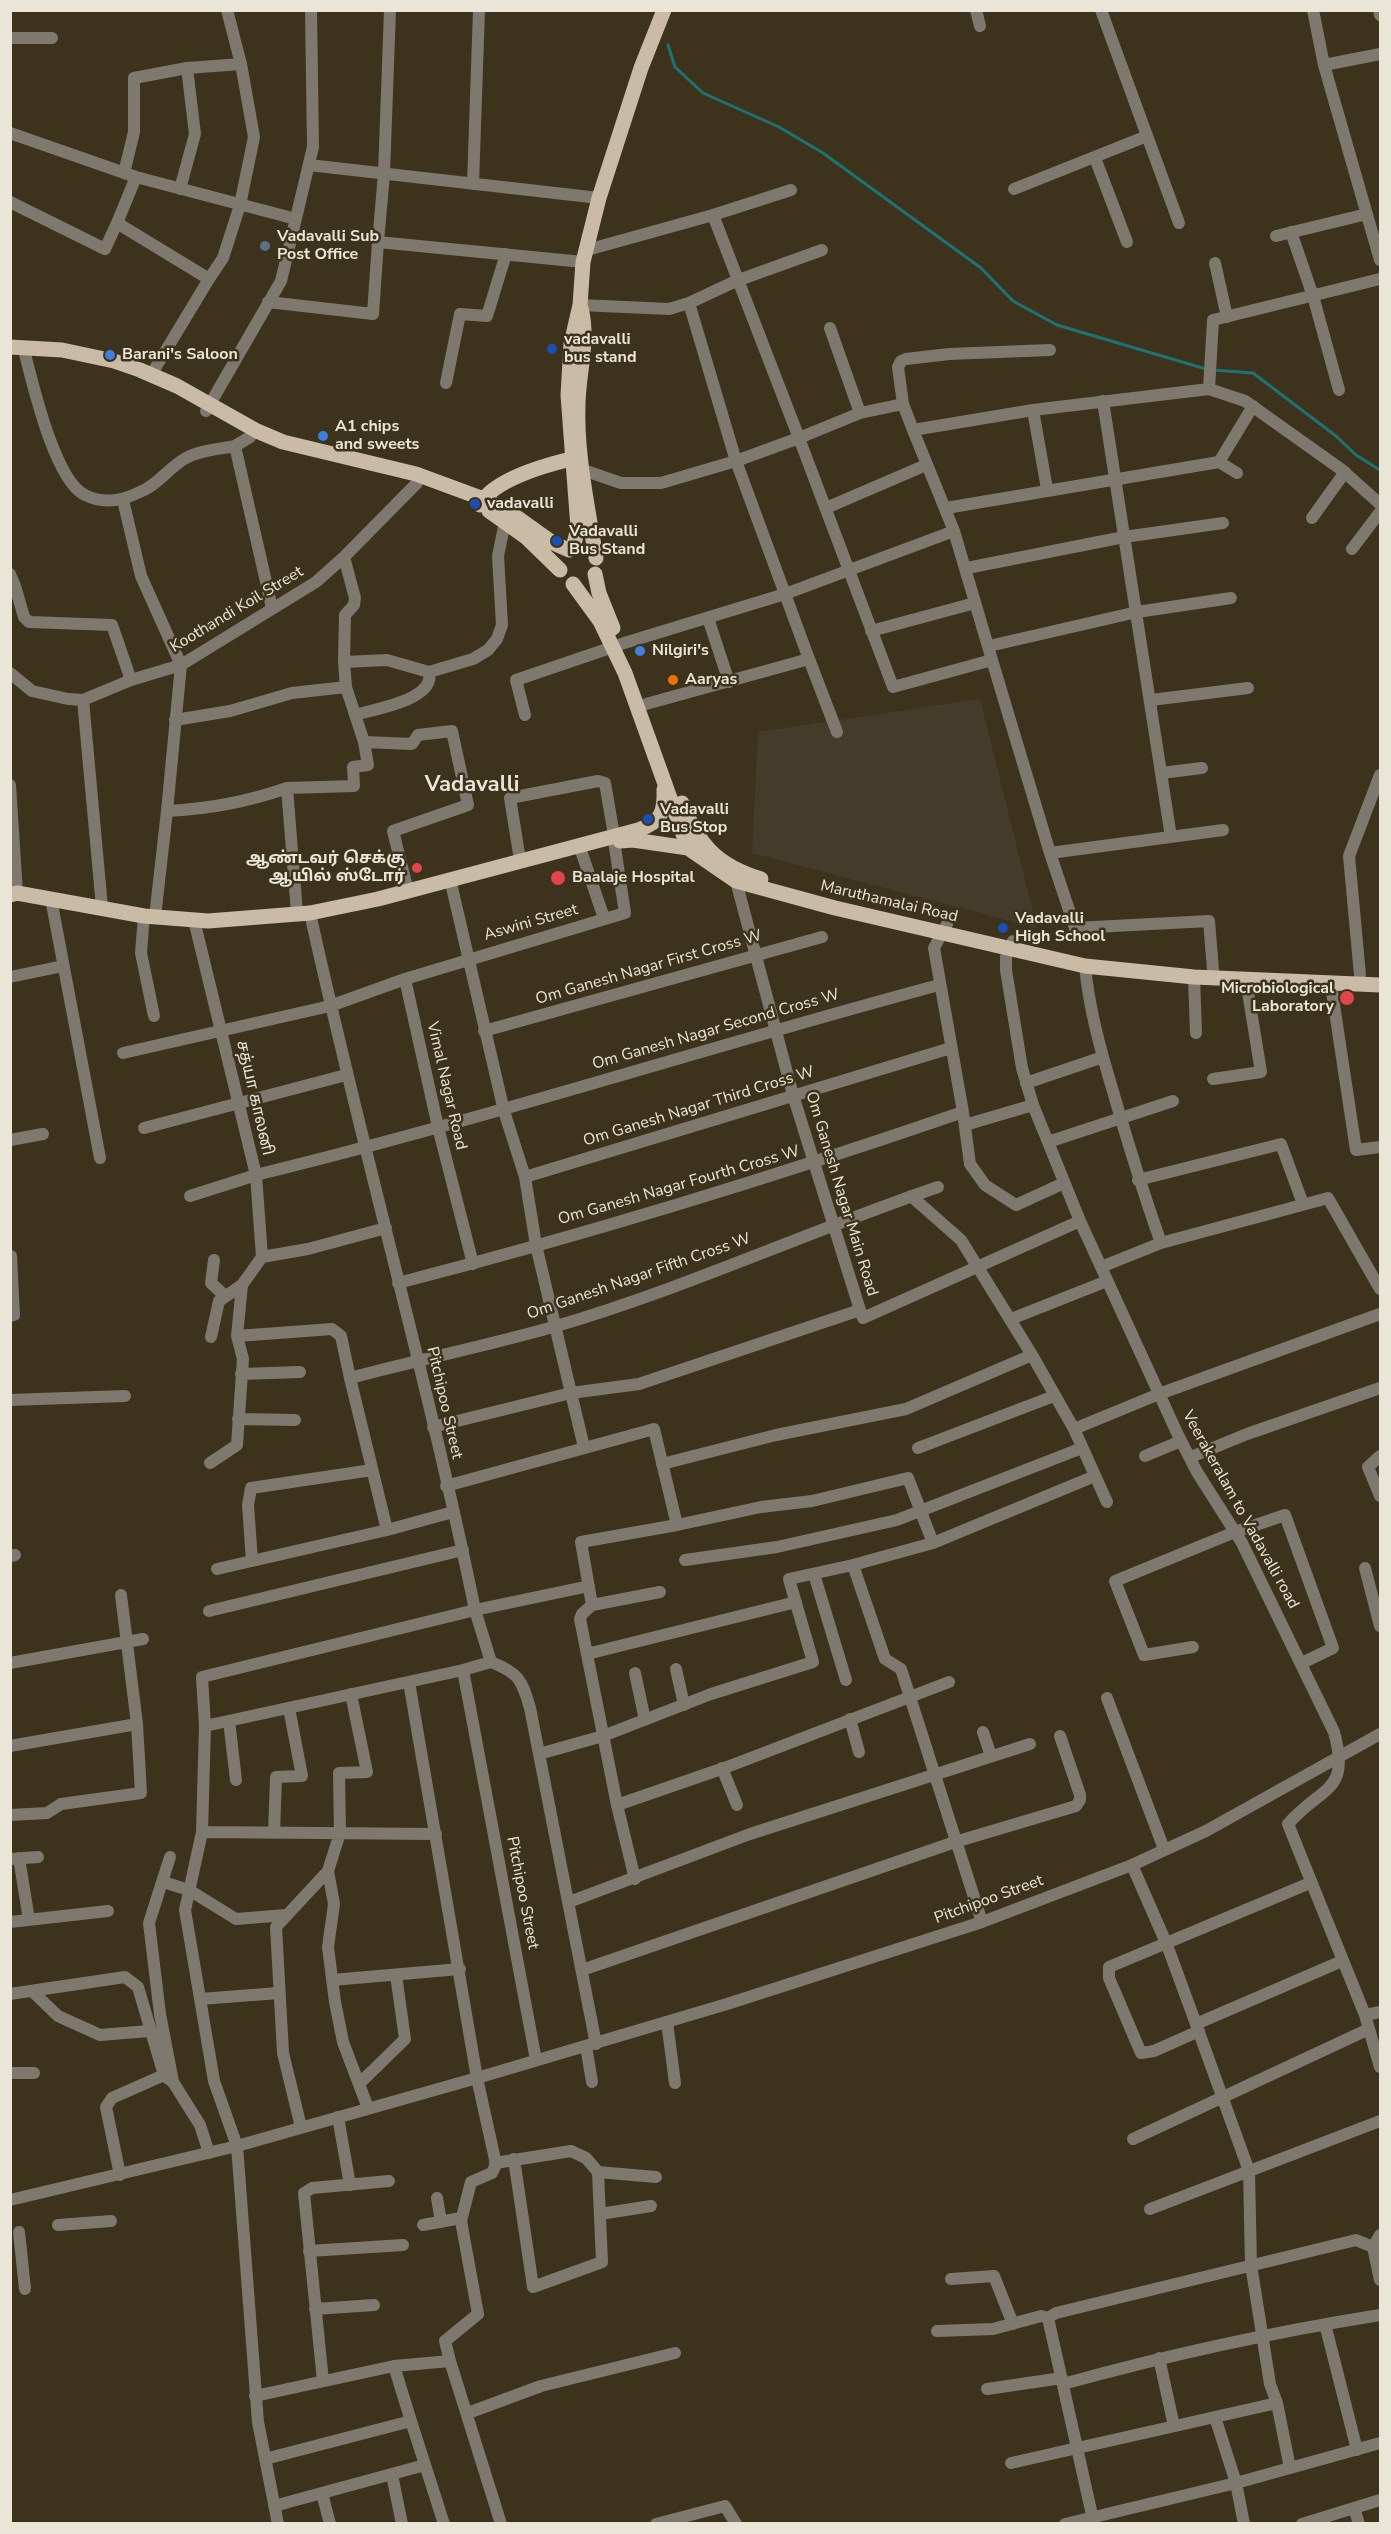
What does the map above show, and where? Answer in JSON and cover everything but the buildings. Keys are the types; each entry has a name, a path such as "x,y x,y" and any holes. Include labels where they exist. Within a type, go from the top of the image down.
{"main road":[{"path":"560,570 561,558 571,549 578,528 577,465 568,395 571,344 580,305 585,256 599,198 641,68 664,10"},
{"path":"10,347 62,350 114,361 151,375 208,407 250,437 296,455 417,483 482,502 527,538 560,570 564,578 573,584 584,584 596,566 589,550 571,549 482,502 416,474 283,442 257,431 208,407 143,378 116,368 85,361 18,354"},
{"path":"482,502 539,466 577,465"},
{"name":"Maruthamalai Road","path":"577,465 605,609 677,822 692,842 736,881 835,908 944,928"},
{"name":"Maruthamalai Road","path":"573,584 617,646 646,704 679,795 692,842 750,875 794,889 1012,945 1084,966 1194,977 1380,986"},
{"path":"653,825 660,816 664,801 664,780"},
{"path":"633,840 668,835 677,822 679,795"},
{"path":"14,894 51,898 150,916 194,920 303,913 408,891 520,860 614,838 653,825 677,822"},
{"path":"614,838 692,842"},
{"name":"Maruthamalai Road","path":"1012,945 1105,962 1213,970 1380,975"}],"street":[{"path":"151,375 223,258 240,205 254,137 241,64 227,10"},
{"path":"208,407 281,281 313,147 311,10"},
{"path":"268,302 373,314 384,174 390,10"},
{"path":"473,184 479,10"},
{"path":"976,10 980,26"},
{"path":"1101,10 1179,223"},
{"path":"1313,10 1324,65 1380,260"},
{"path":"10,38 52,38"},
{"path":"1324,65 1380,54"},
{"path":"10,202 105,249 117,223 130,175 134,132 134,78 187,68 241,64"},
{"path":"180,189 195,134 187,68"},
{"path":"10,133 130,175 296,219"},
{"path":"1014,189 1147,136"},
{"path":"1095,158 1127,242"},
{"path":"309,165 599,198"},
{"path":"378,242 506,254 585,256 791,190"},
{"path":"1276,236 1367,214"},
{"path":"713,215 736,281 799,438 893,687 992,660"},
{"path":"117,223 209,279"},
{"path":"1291,232 1339,390"},
{"path":"580,305 669,309 689,303 736,281 822,250"},
{"path":"446,383 460,314 487,316 506,254"},
{"path":"1215,263 1227,317"},
{"path":"1209,389 1213,320 1380,279"},
{"path":"689,303 736,461 837,732"},
{"path":"830,328 860,413"},
{"path":"1050,350 949,354 906,359 901,361 898,367 903,404 926,465 946,508 967,568 992,660 1075,928 1209,921 1213,970"},
{"path":"18,354 48,440 76,489 99,500 123,500 150,487 186,457 235,446 250,437"},
{"path":"913,430 1033,410 1209,389 1253,406 1345,472 1380,504"},
{"path":"1104,401 1171,837"},
{"path":"577,465 621,483 661,483 736,461 860,413 903,404"},
{"path":"1219,462 1253,406"},
{"path":"1033,410 1047,489"},
{"path":"235,446 272,608"},
{"path":"946,508 1047,489 1219,462 1237,473"},
{"path":"826,508 926,465"},
{"path":"1312,518 1345,472"},
{"name":"Koothandi Koil Street","path":"83,700 131,680 181,665 316,582 417,483"},
{"path":"123,500 141,576 181,665 167,811 150,916 141,953 154,1016"},
{"path":"1352,549 1380,512"},
{"path":"344,662 387,660 429,672 473,659 488,650 497,639 502,625 498,556 505,522"},
{"path":"967,568 1124,537 1223,523"},
{"path":"525,715 516,680 785,594 954,531"},
{"path":"167,811 210,809 258,798 287,788 354,786 353,767 368,765 364,742 346,687 345,615 354,605 355,598 344,557"},
{"path":"10,574 24,617 29,622 112,625 131,680"},
{"path":"989,646 1137,612 1231,598"},
{"path":"871,631 975,603"},
{"path":"708,618 729,682"},
{"path":"646,704 809,659"},
{"path":"355,715 419,696 429,683 429,672"},
{"path":"10,673 32,691 83,700 102,907"},
{"path":"175,720 230,711 292,693 346,687"},
{"path":"1151,700 1248,688"},
{"path":"364,742 412,744 418,735 452,731 468,805 393,831 408,891"},
{"path":"1161,773 1202,768"},
{"path":"1360,975 1349,856 1380,775"},
{"path":"520,860 510,798 598,781 604,783 614,838"},
{"path":"10,785 14,894"},
{"name":"Pitchipoo Street","path":"287,788 303,913 330,1006 386,1228 463,1550 475,1610 491,1662"},
{"path":"1050,853 1223,830"},
{"name":"Aswini Street","path":"468,958 625,913 614,838"},
{"path":"584,844 604,918"},
{"path":"450,879 504,1111 525,1178 536,1245 584,1447"},
{"name":"Om Ganesh Nagar Main Road","path":"433,1427 571,1393 639,1384 860,1310 793,1095 754,956 736,881"},
{"path":"51,898 100,1158"},
{"name":"சத்யா காலனி","path":"194,920 256,1175 438,1127"},
{"path":"944,928 934,948 970,1164 985,1185 1016,1205 1064,1183"},
{"name":"Om Ganesh Nagar First Cross W","path":"484,1030 822,937"},
{"name":"Veerakeralam to Vadavalli road","path":"1012,945 1006,957 1006,970 1026,1083 1064,1183 1181,1441 1235,1532 1302,1663 1334,1732 1340,1756"},
{"path":"123,1053 330,1006 468,958"},
{"path":"10,977 63,966"},
{"path":"1084,966 1087,991 1120,1119 1138,1180 1161,1243"},
{"path":"1194,977 1196,1033"},
{"name":"Vimal Nagar Road","path":"405,979 438,1127 473,1264"},
{"path":"1214,1079 1261,1072 1246,980"},
{"name":"Om Ganesh Nagar Second Cross W","path":"438,1127 504,1111 775,1029 939,985"},
{"path":"1331,985 1356,1150 1380,1147"},
{"name":"Om Ganesh Nagar Third Cross W","path":"525,1178 951,1048"},
{"path":"1026,1083 1103,1057"},
{"path":"144,1128 346,1076"},
{"path":"1048,1142 1173,1101"},
{"path":"965,1125 1034,1105"},
{"name":"Om Ganesh Nagar Fourth Cross W","path":"398,1283 473,1264 815,1163 963,1112"},
{"path":"10,1140 43,1134"},
{"path":"1138,1180 1281,1144 1303,1204"},
{"path":"190,1196 256,1175 262,1257 242,1285 219,1301 210,1337"},
{"name":"Om Ganesh Nagar Fifth Cross W","path":"350,1378 554,1326 716,1271 834,1223 938,1187"},
{"path":"911,1196 961,1240 1011,1319 1074,1429 1107,1502"},
{"path":"1101,1267 1161,1243 1328,1198 1380,1289"},
{"path":"860,1310 863,1318 977,1265 1080,1221"},
{"path":"262,1257 308,1249 386,1228"},
{"path":"10,1316 14,1315 11,1256"},
{"path":"214,1260 212,1283 225,1296"},
{"path":"1011,1319 1107,1281"},
{"path":"210,1463 237,1445 243,1359 237,1336 242,1285"},
{"path":"1074,1429 1159,1394 1380,1314"},
{"path":"237,1336 332,1329 341,1336 387,1530"},
{"path":"662,1464 776,1435 906,1409 1032,1355"},
{"path":"241,1374 300,1372"},
{"path":"1191,1457 1246,1434 1380,1388"},
{"path":"10,1400 125,1396"},
{"path":"918,1448 1054,1396"},
{"path":"238,1419 295,1420"},
{"path":"446,1486 654,1429 677,1525"},
{"path":"1145,1456 1181,1441"},
{"path":"686,1560 777,1547 897,1520 1082,1448"},
{"path":"1380,1456 1368,1467 1380,1496"},
{"path":"252,1561 248,1505 251,1488 372,1470"},
{"path":"539,1754 603,1736 684,1705 813,1662 789,1579 933,1544 1095,1476"},
{"path":"592,1605 581,1542 761,1507 812,1501 908,1478 933,1544"},
{"path":"217,1569 387,1530 453,1512"},
{"path":"1193,1647 1144,1655 1115,1581 1235,1532 1285,1515 1333,1648 1302,1663"},
{"path":"209,1611 463,1550"},
{"path":"853,1565 885,1659 901,1669 982,1922"},
{"path":"1365,1568 1380,1626"},
{"path":"814,1574 846,1680"},
{"path":"278,2523 255,2396 237,2146 214,2081 185,1910 202,1832 205,1726 201,1677 475,1610 589,1586"},
{"path":"635,1879 617,1805 580,1619 592,1605 660,1592"},
{"path":"10,1815 47,1814 61,1804 141,1793 137,1724 121,1595"},
{"path":"587,1654 796,1602"},
{"path":"10,1663 143,1639"},
{"path":"205,1726 491,1662 508,1669 522,1681 539,1754 582,1970 591,2045 592,2082"},
{"path":"676,1669 684,1705"},
{"name":"Pitchipoo Street","path":"463,1670 536,2060 667,2022 982,1922 1131,1865 1206,1832 1380,1734"},
{"path":"635,1673 645,1720"},
{"path":"409,1682 477,2078 495,2163 492,2173 471,2182 461,2218 478,2314 445,2340 501,2523"},
{"path":"617,1805 722,1768 948,1682"},
{"path":"302,2127 283,2053 276,1927 328,1871 340,1833 339,1773 367,1772 351,1694"},
{"path":"1107,1698 1164,1850"},
{"path":"274,1833 276,1777 302,1776 289,1708"},
{"path":"850,1719 860,1752"},
{"path":"229,1721 237,1780"},
{"path":"10,1746 137,1724"},
{"path":"983,1732 991,1756"},
{"path":"582,1970 955,1842 1076,1806 1080,1795 1060,1736"},
{"path":"568,1902 635,1879 750,1834 1030,1744"},
{"path":"1340,1756 1341,1765 1334,1783 1302,1807 1288,1824 1365,2015 1380,2067"},
{"path":"722,1768 737,1805"},
{"path":"202,1832 436,1834"},
{"path":"29,1920 15,1859 38,1857"},
{"path":"168,2078 149,1923 170,1857"},
{"path":"1131,1865 1167,1945 1249,2170 1252,2182 1251,2265 1270,2384 1277,2403 1290,2468"},
{"path":"328,1871 334,1904 328,1947 332,1980 343,2042 368,2108"},
{"path":"163,1882 189,1890 236,1919 286,1916"},
{"path":"1310,1883 1167,1945 1109,1967 1109,1978 1141,2053 1154,2052 1197,2027 1342,1961"},
{"path":"10,1922 108,1911"},
{"path":"332,1980 460,1969"},
{"path":"359,2084 405,2039 396,1975"},
{"path":"10,1994 125,1977 138,1987 149,2031 168,2078 200,2125 209,2154"},
{"path":"32,1991 58,2016 100,2035 149,2031"},
{"path":"200,1999 279,1993"},
{"path":"1365,2015 1380,2012"},
{"path":"667,2022 675,2083"},
{"path":"1133,2139 1369,2029"},
{"path":"10,2200 209,2154 536,2060"},
{"path":"10,2073 34,2073"},
{"path":"120,2175 106,2107 112,2098 168,2078"},
{"path":"338,2116 350,2185"},
{"path":"1150,2209 1380,2121"},
{"path":"495,2163 514,2158 571,2151 586,2158 598,2172 602,2262 533,2287 514,2158"},
{"path":"598,2172 656,2176"},
{"path":"322,2381 304,2193 312,2188 389,2181"},
{"path":"436,2198 441,2222"},
{"path":"600,2214 651,2206"},
{"path":"423,2225 461,2218"},
{"path":"58,2225 111,2221"},
{"path":"19,2232 26,2289"},
{"path":"1380,2235 1373,2247 1380,2280"},
{"path":"937,2331 993,2329 1041,2316 1048,2318 1056,2313 1356,2240 1373,2247"},
{"path":"309,2251 403,2245"},
{"path":"951,2279 994,2276 1014,2324"},
{"path":"315,2309 374,2305"},
{"path":"987,2389 1063,2381 1261,2335 1380,2315"},
{"path":"1048,2318 1093,2520"},
{"path":"1325,2324 1357,2450"},
{"path":"468,2413 541,2386 675,2353"},
{"path":"1159,2358 1174,2426"},
{"path":"255,2396 394,2366 450,2361"},
{"path":"394,2366 444,2523"},
{"path":"1011,2463 1277,2403"},
{"path":"1215,2417 1236,2483 1244,2523"},
{"path":"265,2459 411,2421"},
{"path":"1065,2523 1093,2520 1380,2443"},
{"path":"274,2506 425,2465"},
{"path":"392,2475 402,2523"},
{"path":"322,2493 330,2523"},
{"path":"1302,2523 1317,2521 1380,2500"},
{"path":"656,2523 693,2519 725,2506 736,2523"},
{"path":"1354,2508 1359,2523"}],"shaded area":[{"path":"980,699 1037,928 752,853 758,732"}],"waterway":[{"path":"668,45 675,67 703,93 779,127 823,153 981,268 1013,301 1057,325 1206,369"},
{"path":"1213,370 1253,373 1336,436 1356,455 1380,470"}],"place":[{"name":"Vadavalli Sub Post Office","path":"265,246"},
{"name":"vadavalli bus stand","path":"552,349"},
{"name":"Barani's Saloon","path":"110,355"},
{"name":"A1 chips and sweets","path":"323,436"},
{"name":"vadavalli","path":"475,504"},
{"name":"Vadavalli Bus Stand","path":"557,541"},
{"name":"Nilgiri's","path":"640,651"},
{"name":"Aaryas","path":"673,680"},
{"name":"Vadavalli Bus Stop","path":"648,819"},
{"name":"ஆண்டவர் செக்கு ஆயில் ஸ்டோர்","path":"417,868"},
{"name":"Baalaje Hospital","path":"558,878"},
{"name":"Vadavalli High School","path":"1003,928"},
{"name":"Microbiological Laboratory","path":"1347,998"}],"district":[{"name":"Vadavalli","path":"472,786"}]}
